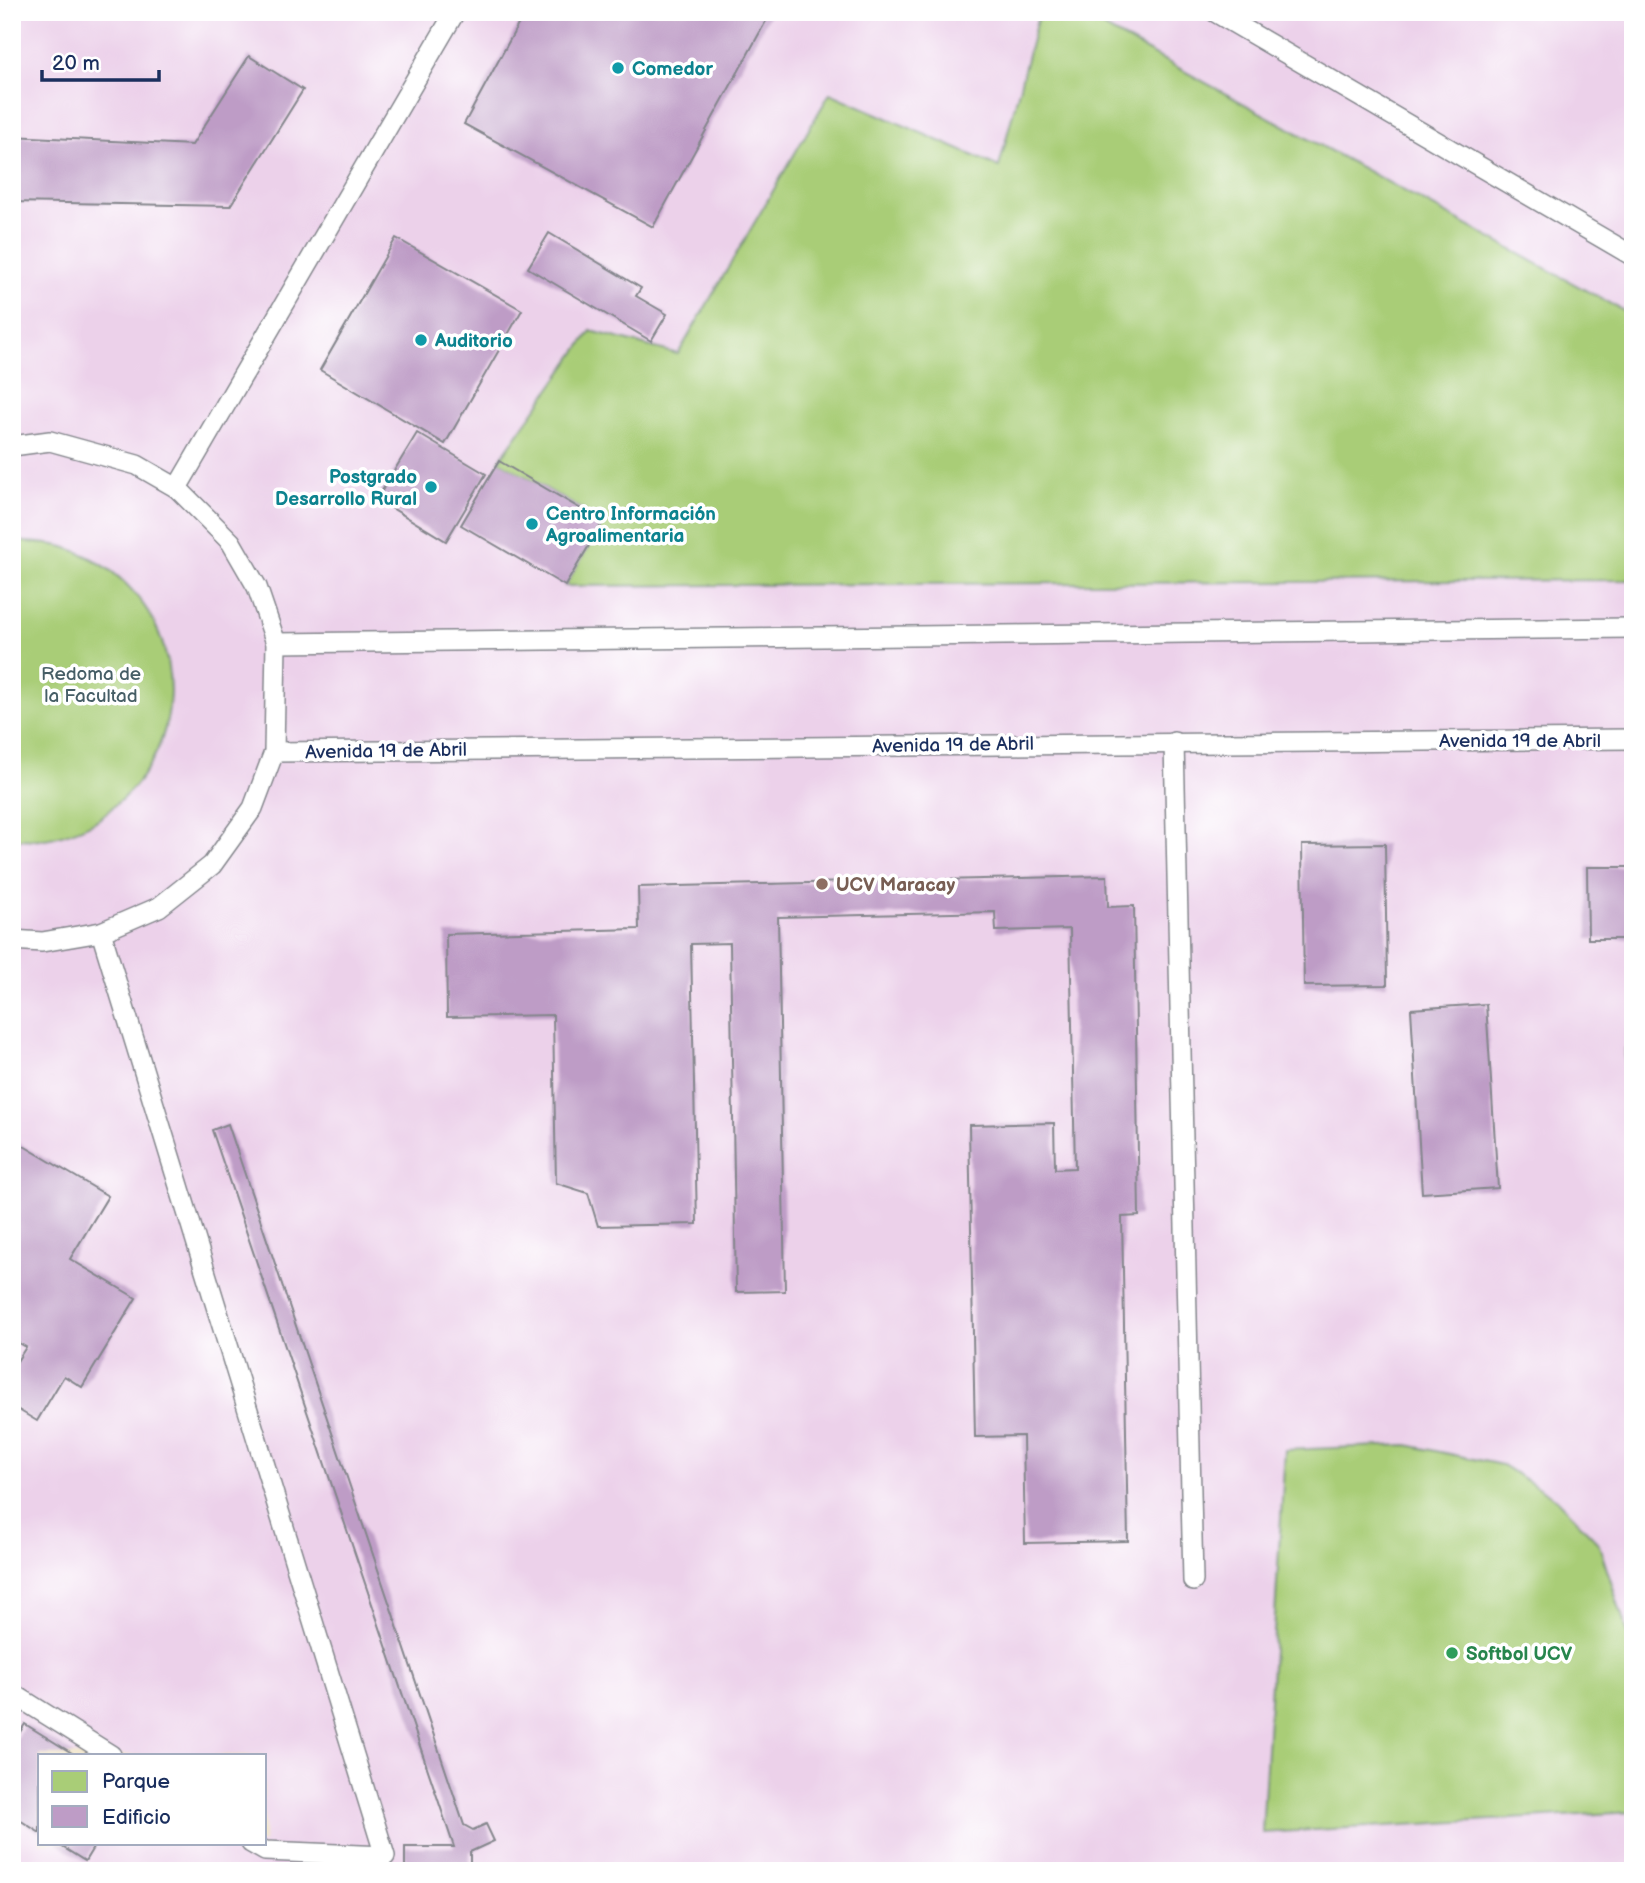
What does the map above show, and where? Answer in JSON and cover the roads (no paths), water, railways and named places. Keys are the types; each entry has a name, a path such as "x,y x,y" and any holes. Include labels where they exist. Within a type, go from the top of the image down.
{"lane":[{"path":"177,488 455,12"},
{"path":"1215,12 1633,256"},
{"path":"12,446 50,440 137,465 177,488 231,542 257,587 276,643 274,752 253,808 212,865 159,907 101,932 41,942 12,940"},
{"path":"276,643 1633,628"},
{"name":"Avenida 19 de Abril","path":"274,752 1633,739"},
{"path":"1174,742 1193,1580"},
{"path":"101,932 385,1856 265,1851 253,1844"},
{"path":"12,1693 109,1754"}],"place":[{"name":"Comedor","path":"618,68"},
{"name":"Auditorio","path":"421,340"},
{"name":"Postgrado Desarrollo Rural","path":"431,487"},
{"name":"Centro Información Agroalimentaria","path":"532,524"},
{"name":"UCV Maracay","path":"822,884"},
{"name":"Softbol UCV","path":"1452,1653"}],"park label":[{"name":"Redoma de la Facultad","path":"91,684"}]}
